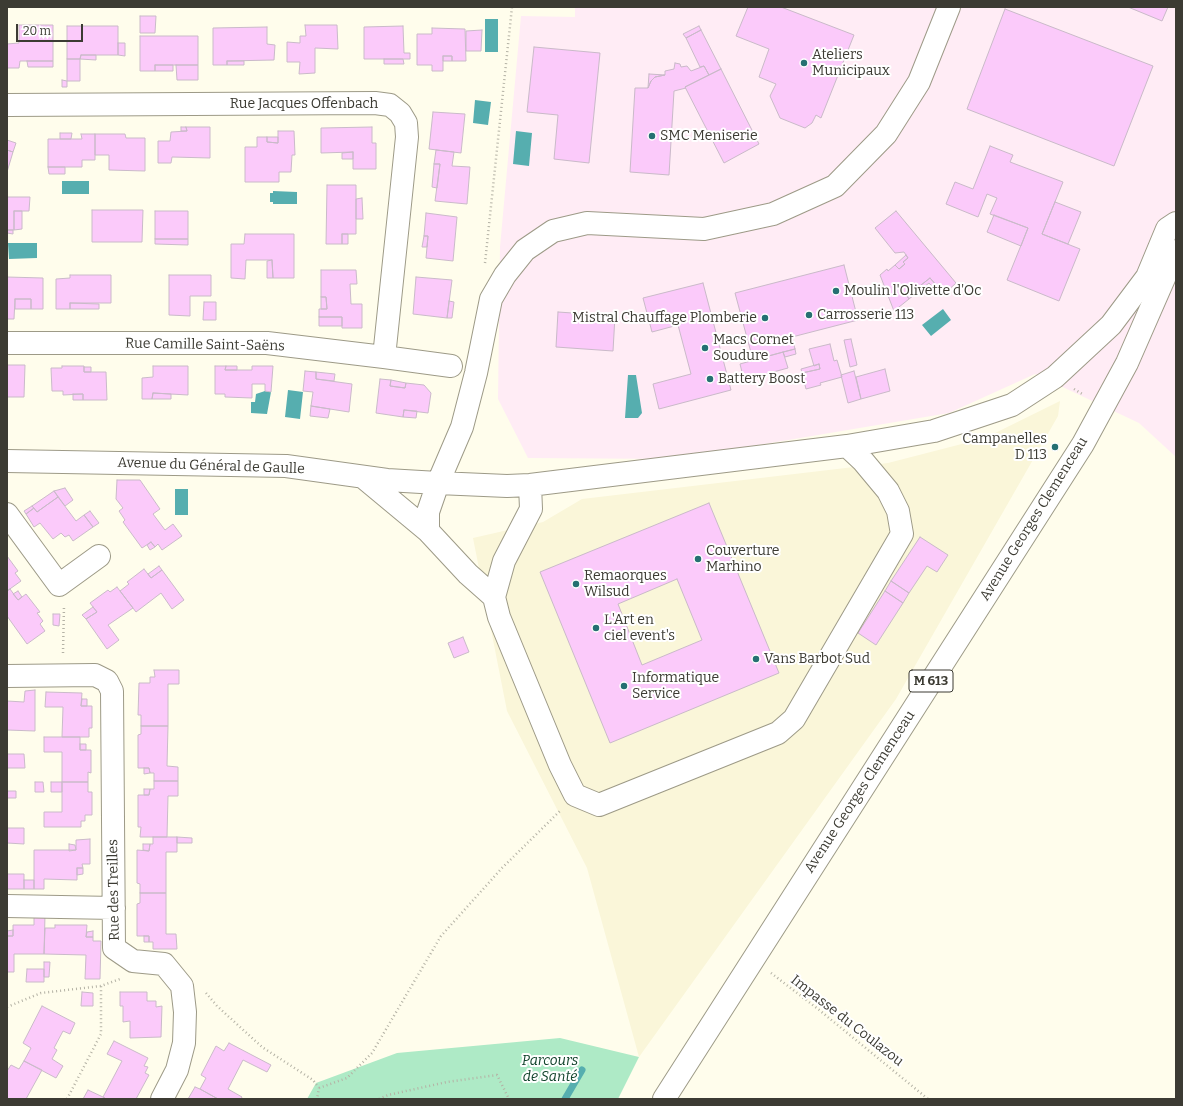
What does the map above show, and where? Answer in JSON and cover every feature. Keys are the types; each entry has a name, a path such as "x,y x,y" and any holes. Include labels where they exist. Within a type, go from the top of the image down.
{"street":[{"path":"428,530 428,512 438,483 462,428 476,373 490,299 505,275 525,250 553,232 587,223 704,228 773,214 835,186 886,134 919,82 948,7"},
{"name":"Rue Jacques Offenbach","path":"7,105 375,103 390,105 400,113 406,123 407,137 384,357"},
{"name":"Avenue du Général de Gaulle","path":"7,461 286,466 387,480 507,486 530,485 847,446 934,431 1012,405 1055,377 1111,325 1147,277 1167,229 1176,223"},
{"name":"Avenue Georges Clemenceau","path":"664,1099 1083,444 1127,363 1176,251"},
{"name":"Rue Camille Saint-Saëns","path":"7,343 267,343 450,366"},
{"path":"530,485 531,509 504,561 494,597 499,617 560,765 575,795 599,805 778,733 794,719 902,534 898,511 888,491 863,461 847,446"},
{"path":"363,477 428,530 468,574 494,597"},
{"path":"7,514 59,585 99,556"},
{"name":"Rue des Treilles","path":"63,676 95,675 107,681 112,691 114,948 133,961 164,964 182,986"},
{"path":"7,676 63,676"},
{"path":"7,906 114,908"},
{"path":"162,1099 177,1070 184,1043 185,1012 182,986"}],"path":[{"path":"484,266 512,7"},
{"path":"59,585 64,603 63,676"},
{"path":"319,1088 347,1078 372,1053 442,936 502,868 575,795"},
{"name":"Impasse du Coulazou","path":"753,960 818,1009 928,1099"},
{"path":"7,1007 41,993 101,986 122,979"},
{"path":"67,1099 101,1034 101,986"},
{"path":"182,986 202,989 217,1006 262,1047 313,1080 319,1088 317,1099"},
{"path":"379,1099 388,1095 448,1082 497,1075 509,1099"}],"shaded area":[{"path":"575,7 1176,7 1176,457 1139,423 1035,374 949,413 675,459 528,458 498,399 500,247 521,16 575,17"},
{"path":"1060,401 1058,416 896,699 639,1057 587,868 507,711 473,538 543,522 582,499 888,463 985,438"}],"green space":[{"name":"Parcours de Santé","path":"560,1038 639,1057 618,1099 307,1099 316,1083 397,1053"}],"water":[{"path":"485,19 498,19 498,52 485,52"},
{"path":"475,100 491,102 488,125 473,123"},
{"path":"516,131 532,133 529,166 513,164"},
{"path":"62,181 89,181 89,194 62,194"},
{"path":"273,191 297,192 297,204 273,204 273,202 270,202 270,193 273,193"},
{"path":"8,243 37,243 37,258 9,259"},
{"path":"943,309 951,320 931,336 922,325"},
{"path":"628,375 636,375 642,413 638,418 625,418"},
{"path":"288,390 303,392 300,419 285,417"},
{"path":"265,391 271,392 267,414 251,413 251,402 255,402 256,394"},
{"path":"175,489 188,489 188,515 175,515"}],"building":[{"name":"Ateliers Municipaux","path":"748,7 781,7 854,35 821,118 816,115 812,123 805,128 780,118 770,96 776,84 759,77 769,49 736,36"},
{"path":"1128,7 1168,7 1162,21"},
{"path":"1005,9 1153,66 1114,166 967,109"},
{"path":"140,16 156,16 155,33 140,33"},
{"path":"19,25 53,25 53,61 20,61 19,68 7,68 7,44 19,43"},
{"path":"305,25 337,25 338,49 315,48 315,73 299,74 300,62 287,62 287,42 300,43 300,36 306,36"},
{"path":"67,26 118,26 118,55 81,55 80,59 67,59"},
{"path":"403,26 404,53 410,53 410,59 364,59 364,27"},
{"path":"699,26 701,30 686,38 683,34"},
{"path":"267,27 267,44 275,45 274,60 227,61 227,65 213,65 213,28"},
{"path":"432,28 465,29 466,61 452,61 452,56 443,56 443,71 432,71 432,65 417,65 417,34 432,34"},
{"path":"482,30 481,51 466,51 466,31"},
{"path":"701,30 721,69 709,75 704,66 700,67 686,38"},
{"path":"140,36 198,36 198,65 155,65 155,71 140,71"},
{"path":"118,43 125,43 125,56 118,55"},
{"path":"534,47 600,53 589,163 554,159 558,115 527,112"},
{"path":"81,55 96,55 96,60 80,59"},
{"path":"443,56 452,56 452,61 443,61"},
{"path":"67,59 80,59 80,81 67,81"},
{"path":"384,59 403,59 404,64 384,64"},
{"path":"27,61 53,61 53,67 28,67"},
{"path":"227,61 244,61 244,65 227,65"},
{"path":"675,63 680,64 681,67 687,66 691,71 704,66 709,75 685,87 686,88 674,91 669,175 630,172 635,88 648,88 651,81 655,77 665,75 665,71 674,69"},
{"path":"155,65 173,65 173,71 155,71"},
{"path":"176,65 198,65 198,80 177,80"},
{"path":"721,69 759,144 724,163 685,87"},
{"path":"649,74 665,75 655,77 651,81 648,88"},
{"path":"62,80 67,81 67,87 62,87"},
{"path":"433,112 465,114 461,153 429,149"},
{"path":"181,127 186,127 187,131 181,131"},
{"path":"186,127 210,127 210,158 172,157 171,163 158,163 158,141 170,141 171,132 187,131"},
{"path":"372,127 372,143 376,143 376,169 353,169 353,152 321,153 321,128"},
{"path":"278,131 294,131 295,155 292,155 291,172 279,172 279,182 245,182 245,147 257,147 257,137 267,137 267,142 278,143"},
{"path":"60,133 72,133 71,139 60,139"},
{"path":"81,134 95,134 95,160 82,160 82,167 48,167 48,139 82,139"},
{"path":"95,134 125,134 126,138 145,138 145,171 109,170 109,155 95,155"},
{"path":"267,137 278,137 278,143 267,142"},
{"path":"7,140 16,143 13,152 7,150"},
{"path":"990,146 1013,155 1010,162 1063,182 1042,234 1080,249 1059,301 1007,280 1028,228 990,214 997,198 987,194 978,217 946,204 955,182 973,189"},
{"path":"7,150 13,152 7,172"},
{"path":"436,150 454,152 452,166 470,167 467,204 435,201 440,164 434,164"},
{"path":"353,152 353,159 342,159 342,153"},
{"path":"434,164 440,164 437,188 432,187"},
{"path":"48,167 65,167 65,174 49,174"},
{"path":"327,185 356,185 356,234 342,234 342,244 326,244"},
{"path":"7,197 30,197 29,211 14,211 14,230 7,230"},
{"path":"362,198 363,219 356,219 356,199"},
{"path":"1055,202 1081,212 1068,244 1042,234"},
{"path":"92,210 143,210 142,242 92,242"},
{"path":"14,211 22,211 22,229 14,230"},
{"path":"155,211 188,211 188,239 155,239"},
{"path":"896,211 956,283 944,294 930,278 907,296 909,299 894,311 880,275 895,265 899,269 905,264 903,262 908,258 904,252 895,253 875,228"},
{"path":"426,213 457,217 453,261 426,258 428,236 424,236"},
{"path":"994,215 1028,228 1021,246 987,232"},
{"path":"7,230 13,230 13,234 7,233"},
{"path":"245,234 294,234 294,278 273,278 272,260 246,260 245,279 231,278 231,244 244,244"},
{"path":"342,234 348,234 348,244 342,244"},
{"path":"424,236 428,236 427,247 422,247"},
{"path":"155,239 188,239 188,245 155,244"},
{"path":"906,255 908,258 903,262 905,264 899,269 895,265"},
{"path":"272,260 273,278 267,278 267,261"},
{"path":"844,265 858,320 792,337 795,349 753,360 735,293"},
{"path":"321,270 356,270 357,284 350,284 351,304 362,304 362,328 342,328 342,317 319,317 319,309 327,309 326,297 321,297"},
{"path":"70,275 111,275 111,303 70,303 70,309 56,309 56,279 70,278"},
{"path":"169,275 211,275 211,296 190,296 190,316 169,315"},
{"path":"7,277 43,278 43,309 31,309 31,299 15,299 14,319 7,319"},
{"path":"416,277 452,280 447,318 413,314"},
{"path":"930,278 944,294 941,296 929,283 909,299 907,296"},
{"path":"703,283 731,390 659,409 653,384 691,374 678,325 652,332 643,298"},
{"path":"321,297 326,297 327,309 321,309"},
{"path":"15,299 31,299 31,309 15,309"},
{"path":"449,301 454,302 452,318 447,318"},
{"path":"204,302 216,302 216,320 203,320"},
{"path":"70,303 99,304 99,309 70,309"},
{"path":"558,312 615,316 613,351 556,347"},
{"path":"319,317 342,317 342,326 319,326"},
{"path":"851,339 857,365 850,367 844,340"},
{"path":"830,344 834,361 837,360 842,377 820,383 821,385 806,389 802,373 820,369 819,364 814,366 809,349"},
{"path":"795,349 796,354 785,357 783,352"},
{"path":"783,352 788,368 744,380 740,364"},
{"path":"819,364 820,369 802,373 801,369"},
{"path":"7,365 25,365 24,397 7,397"},
{"path":"62,366 84,366 84,372 106,372 107,400 83,400 83,394 63,395 63,391 52,391 51,368 62,368"},
{"path":"153,366 188,366 188,395 153,393 152,399 142,399 142,378 153,377"},
{"path":"215,366 226,366 225,370 252,370 252,366 273,366 271,392 265,391 265,384 252,384 252,398 225,397 225,394 215,394"},
{"path":"226,366 237,366 237,370 225,370"},
{"path":"84,367 91,367 91,372 84,372"},
{"path":"885,369 890,391 861,399 856,377"},
{"path":"305,371 316,372 316,379 352,384 349,412 311,406 313,392 303,391"},
{"path":"854,371 861,399 848,403 841,375"},
{"path":"316,372 335,374 334,381 316,379"},
{"path":"380,379 391,380 390,386 405,388 406,383 424,385 431,393 428,413 404,410 403,417 376,413"},
{"path":"391,380 406,383 405,388 390,386"},
{"path":"153,393 171,394 171,399 152,399"},
{"path":"73,394 83,394 83,400 73,400"},
{"path":"311,406 330,409 328,418 310,416"},
{"path":"404,410 417,411 416,418 403,417"},
{"path":"117,480 140,480 160,509 153,514 165,530 173,524 182,536 162,550 158,544 155,547 151,542 142,548 123,522 125,520 119,511 123,508 116,499"},
{"path":"65,488 73,500 65,506 54,491"},
{"path":"54,491 58,497 37,512 32,506"},
{"path":"58,497 76,521 84,515 93,527 73,541 69,535 65,537 61,533 53,539 40,523 34,527 26,514 34,508 37,512"},
{"path":"709,503 779,673 610,743 540,572","holes":["677,579 702,640 642,665 618,604"]},
{"path":"32,506 34,508 26,514 24,511"},
{"path":"90,511 99,523 93,527 84,515"},
{"path":"920,537 948,555 937,572 927,566 909,593 891,581"},
{"path":"151,542 155,547 150,550 147,545"},
{"path":"7,556 18,571 15,573 21,581 7,591"},
{"path":"159,566 162,570 151,578 148,574"},
{"path":"144,569 151,578 162,570 184,600 172,609 161,593 136,612 120,591 129,584 127,582"},
{"path":"891,581 909,593 903,603 885,591"},
{"path":"117,587 133,608 108,625 119,640 107,649 86,619 97,612 90,603 108,590 110,592"},
{"path":"10,589 18,600 26,594 40,612 37,613 43,621 40,624 45,631 27,644 7,616 7,591"},
{"path":"18,591 22,597 18,600 13,594"},
{"path":"885,591 903,603 876,645 858,633"},
{"path":"93,607 97,612 86,619 82,615"},
{"path":"53,614 60,614 59,626 53,625"},
{"path":"463,637 469,652 454,658 448,643"},
{"path":"154,670 179,670 179,684 168,684 168,726 141,726 141,715 138,715 139,683 150,683 150,677 155,677"},
{"path":"35,690 35,731 7,730 7,701 24,702 25,691"},
{"path":"46,692 82,693 81,706 92,706 92,728 89,728 89,737 62,737 63,707 45,707"},
{"path":"82,699 87,699 87,706 81,706"},
{"path":"141,726 168,726 167,766 178,767 178,781 154,781 154,773 150,773 149,768 138,768 138,735 141,734"},
{"path":"44,737 80,737 80,750 91,750 91,773 88,772 88,782 62,782 62,752 44,752"},
{"path":"80,744 86,744 86,750 80,750"},
{"path":"7,754 24,754 25,768 7,768"},
{"path":"144,768 149,768 150,773 144,774"},
{"path":"154,781 178,781 178,796 168,796 167,837 140,837 141,827 138,827 138,795 149,795 150,789 154,789"},
{"path":"35,782 43,782 44,792 35,792"},
{"path":"51,782 62,782 62,792 51,792"},
{"path":"62,782 88,782 88,792 92,792 92,815 85,815 85,821 81,821 81,827 44,827 44,812 62,812"},
{"path":"144,789 150,789 149,795 144,795"},
{"path":"7,791 16,791 16,798 7,798"},
{"path":"7,828 24,828 24,844 7,843"},
{"path":"153,837 177,837 177,852 166,852 166,893 140,893 140,884 137,883 137,850 149,851 150,844 153,844"},
{"path":"177,837 192,838 192,843 177,843"},
{"path":"90,839 90,864 82,864 83,868 77,868 77,880 44,879 44,889 34,889 34,850 76,850 76,840"},
{"path":"69,844 75,845 76,850 69,851"},
{"path":"143,844 150,844 149,851 143,850"},
{"path":"77,868 83,868 83,874 77,875"},
{"path":"7,874 24,874 24,889 7,889"},
{"path":"24,880 34,880 34,889 24,889"},
{"path":"140,893 166,893 166,934 176,934 177,949 153,949 153,942 149,942 149,936 137,936 137,904 140,903"},
{"path":"34,915 45,915 44,954 14,954 14,972 7,972 7,936 13,936 13,925 34,925"},
{"path":"55,925 87,925 86,937 93,937 93,941 101,941 100,979 85,979 86,955 44,954 45,928 55,928"},
{"path":"13,930 13,936 7,936 7,931"},
{"path":"93,931 93,937 86,937 87,932"},
{"path":"144,936 149,936 149,942 144,942"},
{"path":"44,962 50,962 49,977 44,977"},
{"path":"27,969 44,969 44,982 26,982"},
{"path":"82,992 93,993 93,1006 81,1006"},
{"path":"120,992 147,992 147,1001 156,1001 156,1007 162,1006 161,1037 130,1038 130,1021 123,1022 123,1006 120,1006"},
{"path":"42,1006 75,1023 70,1034 63,1031 54,1048 57,1050 52,1059 63,1066 56,1078 24,1061 31,1048 23,1043"},
{"path":"114,1041 148,1058 144,1066 148,1067 145,1073 149,1075 136,1099 106,1099 103,1097 122,1061 107,1054"},
{"path":"229,1043 271,1065 267,1072 243,1060 228,1089 242,1097 241,1099 218,1099 200,1089 206,1078 201,1075 216,1046 224,1051"},
{"path":"24,1061 42,1070 26,1099 7,1099 7,1071 11,1065 19,1069"},
{"path":"195,1087 200,1089 218,1099 188,1099"},
{"path":"88,1090 103,1097 106,1099 83,1099"}],"waterway":[{"path":"565,1099 582,1070"}],"place":[{"name":"Ateliers Municipaux","path":"804,63"},
{"name":"SMC Meniserie","path":"652,136"},
{"name":"Moulin l'Olivette d'Oc","path":"836,291"},
{"name":"Carrosserie 113","path":"809,315"},
{"name":"Mistral Chauffage Plomberie","path":"765,318"},
{"name":"Macs Cornet Soudure","path":"705,348"},
{"name":"Battery Boost","path":"710,379"},
{"name":"Campanelles D 113","path":"1055,447"},
{"name":"Couverture Marhino","path":"698,559"},
{"name":"Remaorques Wilsud","path":"576,584"},
{"name":"L'Art en ciel event's","path":"596,628"},
{"name":"Vans Barbot Sud","path":"756,659"},
{"name":"Informatique Service","path":"624,686"}]}
